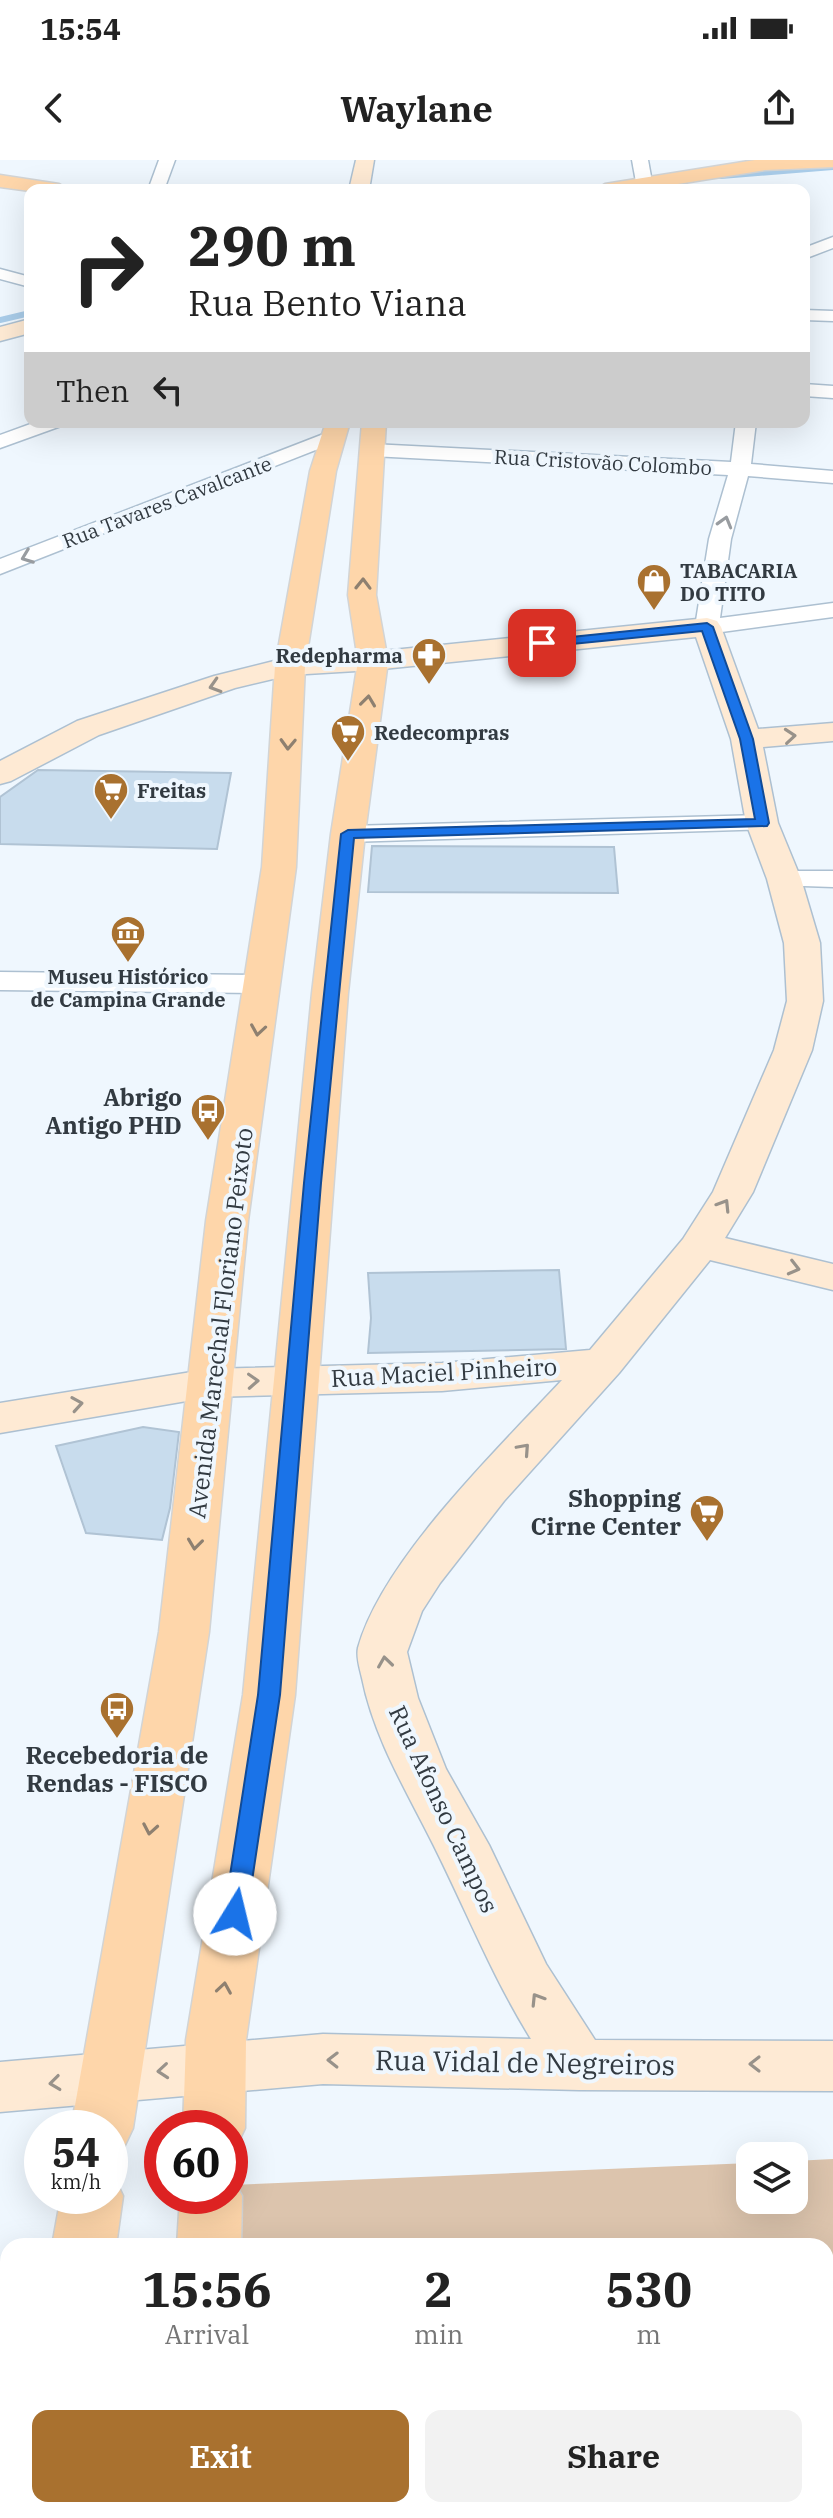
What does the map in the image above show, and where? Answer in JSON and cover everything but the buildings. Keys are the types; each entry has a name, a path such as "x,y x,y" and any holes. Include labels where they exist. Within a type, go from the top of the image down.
{"main road":[{"path":"634,184 765,164 833,161"},
{"path":"709,184 833,176"},
{"path":"746,184 771,180"},
{"path":"0,181 24,185"},
{"path":"0,193 24,196"},
{"path":"215,2110 216,2040 269,1695 348,834 373,661 362,595 374,428"},
{"name":"Avenida Marechal Floriano Peixoto","path":"106,2102 184,1632 227,1221 279,867 290,666 323,471 336,429"},
{"path":"85,2238 89,2214"},
{"path":"209,2238 210,2214"}],"street":[{"path":"158,184 167,160"},
{"path":"360,184 365,160"},
{"path":"640,160 644,182"},
{"path":"810,252 830,245"},
{"path":"0,274 24,280"},
{"path":"810,315 833,316"},
{"path":"0,334 24,328"},
{"path":"810,390 833,392"},
{"path":"0,442 38,428"},
{"path":"707,627 720,539 740,469 745,428"},
{"name":"Rua Tavares Cavalcante","path":"0,567 336,429"},
{"name":"Rua Cristovão Colombo","path":"372,450 740,469 833,477"},
{"path":"0,774 88,728 225,682 290,666 373,661 707,627 833,610"},
{"name":"Rua Afonso Campos","path":"579,2065 524,1978 461,1845 420,1770 392,1698 382,1652 398,1609 423,1571 487,1490 603,1363 700,1245 733,1192 793,1050 805,1001 802,943 784,879 762,823 746,739 707,627"},
{"path":"746,739 833,732"},
{"path":"348,834 762,823"},
{"path":"784,879 833,879"},
{"path":"0,981 264,984"},
{"path":"700,1245 833,1277"},
{"name":"Rua Maciel Pinheiro","path":"0,1418 210,1383 442,1377 603,1363"},
{"name":"Rua Vidal de Negreiros","path":"0,2087 106,2102 217,2066 323,2059 579,2065 833,2066"}],"shaded area":[{"path":"833,2159 833,2238 225,2238 227,2214 248,2214 248,2184 736,2164 736,2214 808,2214 808,2160"}],"waterway":[{"path":"721,176 833,167"},
{"path":"0,320 24,314"}],"place":[{"name":"TABACARIA DO TITO","path":"654,612"},
{"name":"Redepharma","path":"429,686"},
{"name":"Redecompras","path":"348,763"},
{"name":"Freitas","path":"111,821"},
{"name":"Museu Histórico de Campina Grande","path":"128,964"},
{"name":"Abrigo Antigo PHD","path":"208,1142"},
{"name":"Shopping Cirne Center","path":"707,1543"},
{"name":"Recebedoria de Rendas - FISCO","path":"117,1740"}],"route":[{"path":"235,1914 269,1695 330,993 348,834 762,823 746,739 707,627 542,643"}]}
